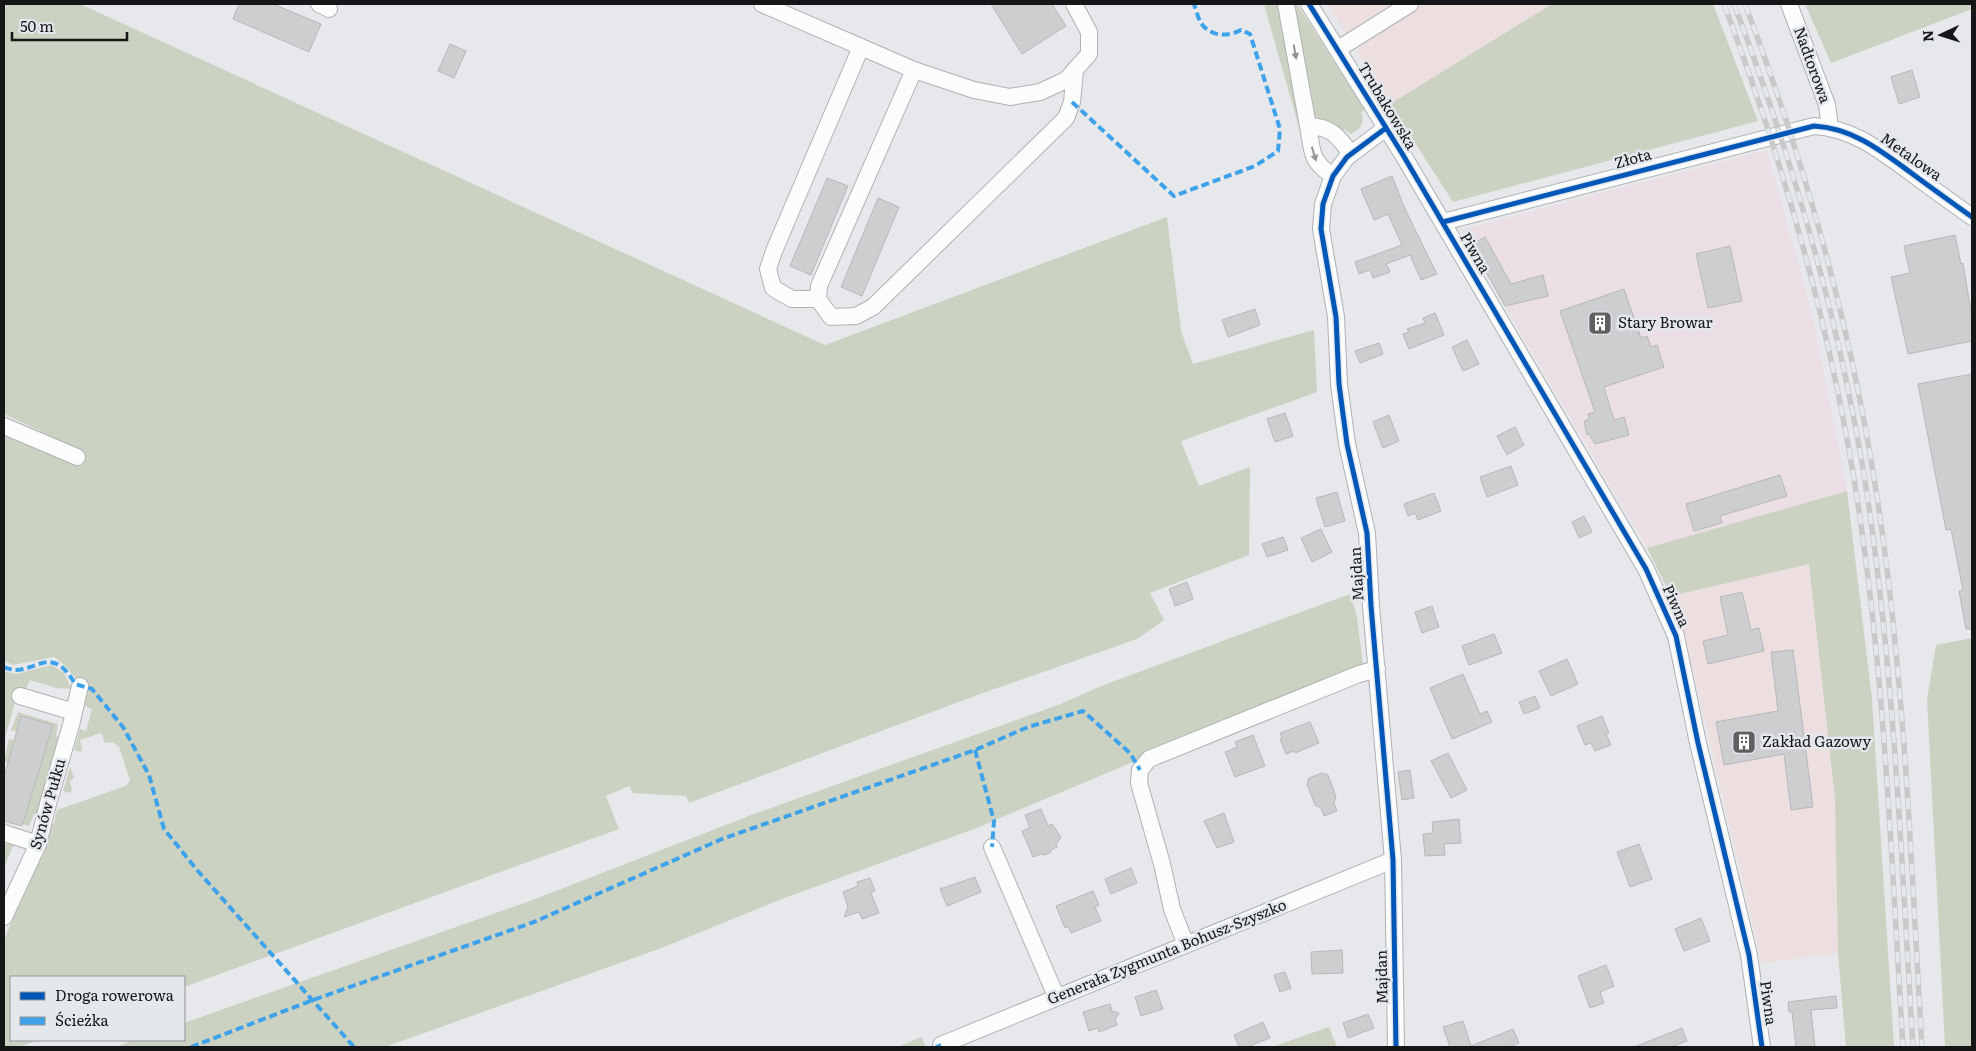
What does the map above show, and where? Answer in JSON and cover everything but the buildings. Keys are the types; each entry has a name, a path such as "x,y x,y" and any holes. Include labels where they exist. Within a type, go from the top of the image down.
{"street":[{"path":"762,4 914,70 974,90 1010,97 1040,92 1066,80 1088,54 1089,32 1074,4"},
{"path":"1286,4 1315,161 1333,176"},
{"name":"Trubakowska","path":"1309,4 1443,222"},
{"path":"1338,49 1410,4"},
{"name":"Nadtorowa","path":"1789,4 1827,105 1830,127"},
{"path":"818,300 792,299 772,288 768,270 774,251 861,47"},
{"path":"914,70 820,286 818,300 831,317 856,316 873,307 1066,118 1072,102 1075,70"},
{"path":"1308,126 1326,128 1340,138 1351,154"},
{"name":"Złota","path":"1443,222 1790,131 1814,126 1830,127"},
{"name":"Metalowa","path":"1830,127 1846,132 1871,144 1972,217"},
{"name":"Majdan","path":"1386,128 1351,154 1333,176 1323,204 1321,229 1336,316 1339,384 1347,444 1367,533 1393,860 1396,1047"},
{"name":"Piwna","path":"1443,222 1646,570 1676,636 1698,743 1749,955 1762,1047"},
{"path":"4,426 77,457"},
{"path":"1186,944 1172,909 1162,864 1140,789 1140,770 1149,759 1350,678 1377,669"},
{"name":"Synów Pułku","path":"4,918 38,844 80,686"},
{"path":"20,696 74,712"},
{"path":"4,833 38,844"},
{"path":"992,847 1056,996"},
{"name":"Generała Zygmunta Bohusz-Szyszko","path":"941,1044 1393,860"}],"shaded area":[{"path":"1328,4 1552,4 1390,104"},
{"name":"Stary Browar","path":"1767,150 1813,317 1847,491 1647,548 1460,230"},
{"path":"1809,564 1835,799 1838,953 1762,963 1684,632 1671,596"}],"green space":[{"path":"4,4 80,4 825,345 1167,217 1181,331 1193,364 1314,330 1317,392 1181,441 1199,486 1250,467 1249,555 1150,593 1164,620 1137,639 980,694 689,803 686,796 633,793 629,786 606,796 619,829 185,987 185,976 10,976 10,1041 36,1041 19,1047 4,1047 4,940 47,838 50,824 54,824 57,810 126,786 130,780 119,747 113,742 105,743 101,733 80,740 81,752 74,750 80,729 86,731 92,709 82,705 86,690 63,664 54,657 13,665 4,661 4,435 78,466 82,451 4,414"},
{"path":"1264,4 1277,4 1310,166"},
{"path":"1293,4 1297,4 1365,110 1361,112 1363,119 1361,125 1351,134 1344,129 1342,132 1315,117"},
{"path":"1552,4 1713,4 1758,121 1453,202 1390,104"},
{"path":"1805,4 1972,4 1972,9 1831,63"},
{"path":"1847,491 1872,699 1894,1047 1846,1047 1838,953 1835,799 1809,564 1671,596 1647,548"},
{"path":"1350,594 1357,617 1363,665 974,829 779,900 659,949 385,1047 114,1047 132,1041 185,1041 185,1023 530,901 754,814 1061,704 1101,686"},
{"path":"1972,638 1972,1047 1945,1047 1927,699 1936,645"},
{"path":"52,665 64,673 72,689 57,688 30,680 25,691 18,690 6,735 4,735 4,671 16,674"},
{"path":"18,712 58,724 56,735 58,738 37,814 34,814 29,826 22,824 53,726 21,716 17,732 11,730"},
{"path":"9,739 14,740 8,763 4,762"},
{"path":"70,767 74,778 70,781 72,791 67,793 63,791"},
{"path":"7,839 15,841 4,868 4,850"},
{"path":"1329,1027 1337,1047 1272,1047"},
{"path":"921,1037 926,1047 898,1047"}],"railway":[{"path":"1724,4 1768,131 1807,261 1838,392 1851,458 1870,590 1877,655 1903,1047"},
{"path":"1734,4 1778,128 1816,255 1847,384 1860,449 1879,580 1892,713 1913,1047"},
{"path":"1745,4 1769,70 1812,203 1847,339 1874,477 1892,608 1898,671 1922,1047"}],"marked path":[{"path":"1072,102 1174,196 1255,166 1278,151 1280,129 1250,34 1241,30 1225,35 1209,31 1201,23 1194,4"},
{"path":"4,667 14,670 48,662 57,664 66,671 75,684 92,689 123,727 149,775 164,829 197,870 354,1047"},
{"path":"191,1047 313,1000 534,922 722,839 975,750 1028,727 1083,711 1130,753 1140,770"},
{"path":"975,750 994,821 992,847"},
{"path":"936,1047 941,1045"}],"cycle path":[{"path":"1309,4 1403,155 1646,569 1676,636 1698,743 1749,955 1762,1047"},
{"path":"1443,222 1814,126 1841,131 1865,142 1888,156 1972,217"},
{"path":"1386,128 1347,157 1333,176 1323,204 1321,229 1336,317 1339,384 1347,444 1367,533 1371,606 1393,860 1396,1047"}],"place":[{"name":"Stary Browar","path":"1600,323"},
{"name":"Zakład Gazowy","path":"1744,742"}]}
